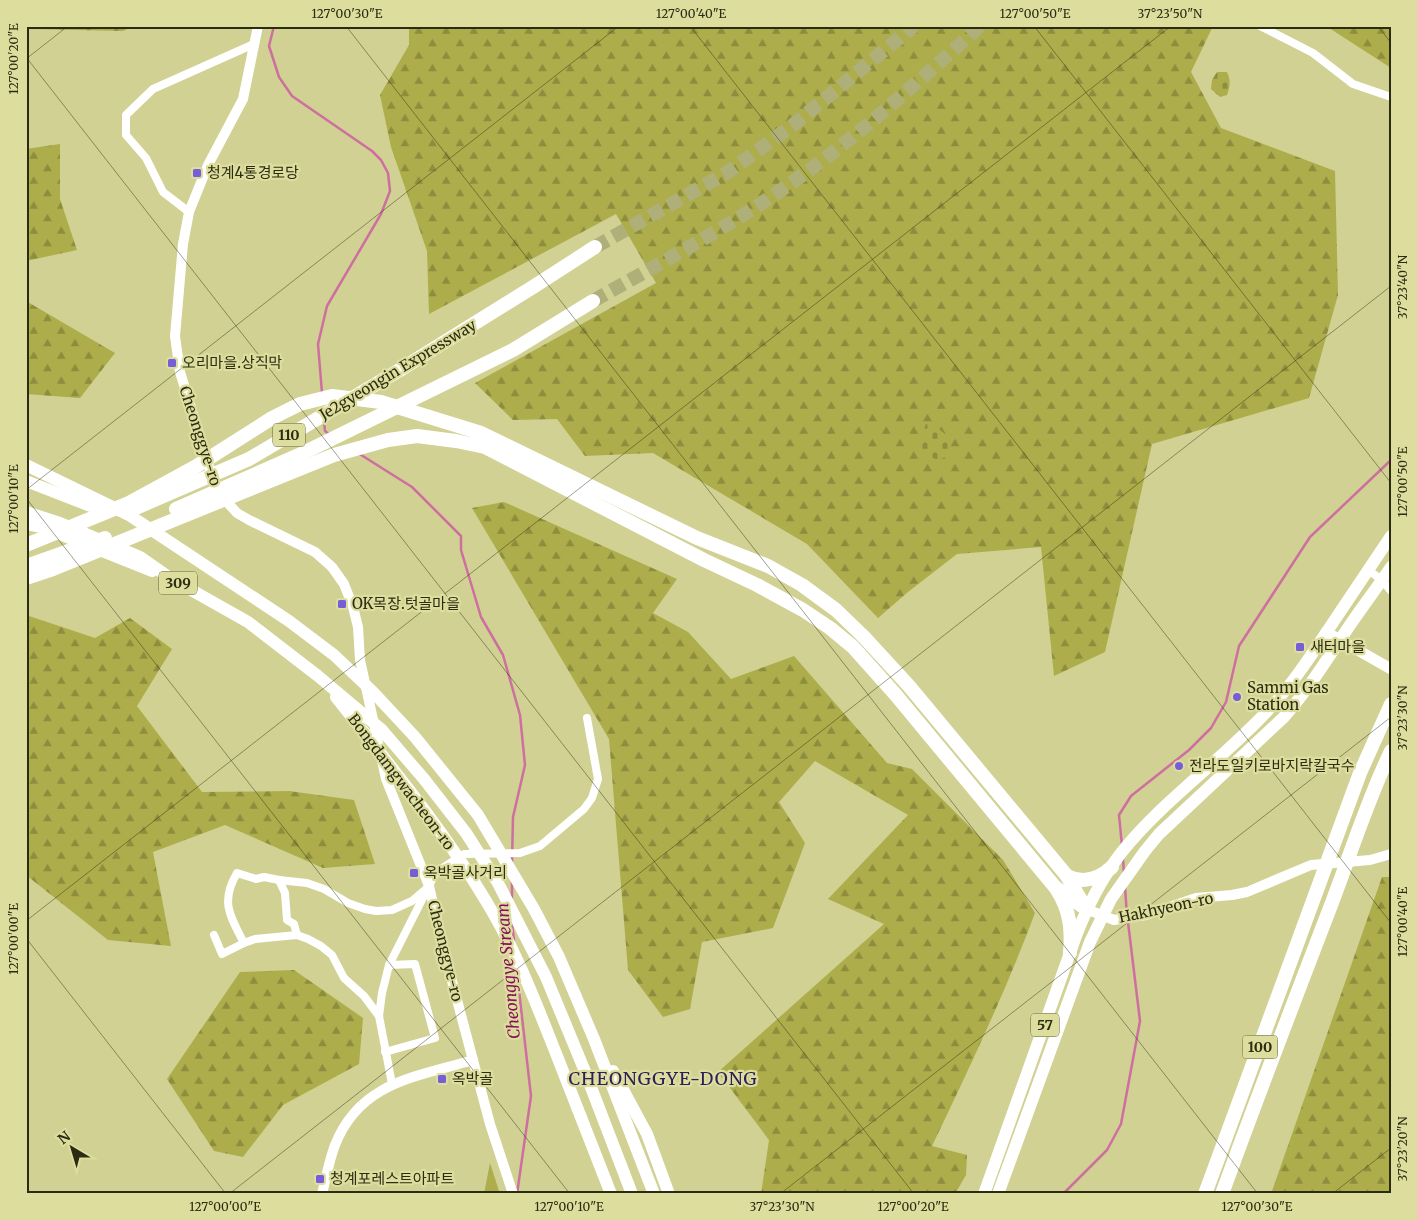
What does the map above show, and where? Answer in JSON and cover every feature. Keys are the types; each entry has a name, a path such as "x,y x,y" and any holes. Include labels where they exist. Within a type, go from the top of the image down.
{"highway":[{"name":"Je2gyeongin Expressway","path":"26,546 50,540 164,497 248,459 340,406 533,287 594,247"},
{"name":"Je2gyeongin Expressway","path":"27,574 299,455 513,350 593,301"},
{"path":"26,546 129,503 195,467 272,418 300,404 332,396 381,402 481,433 698,538 768,566 802,585 836,610 909,686 1067,876 1086,909"},
{"path":"27,574 53,569 334,455 388,440 417,436 456,440 484,447 704,560 757,584 803,610 830,628 853,647 895,694 1055,887 1061,897 1071,928 1070,954"},
{"name":"100","path":"1205,1194 1360,773 1391,704"},
{"name":"100","path":"1222,1194 1259,1090 1378,777 1391,750"},
{"path":"1067,876 1077,880 1087,880 1102,874 1114,864"},
{"path":"1055,887 1086,909"}],"main road":[{"path":"26,465 129,515 182,550"},
{"name":"309","path":"26,481 100,509 182,550 289,621 334,655 373,692 415,737 478,815 513,871 559,957 594,1039 654,1194"},
{"name":"Bongdamgwacheon-ro","path":"26,512 60,523 140,557 170,578 248,622 368,716 381,729 424,779 466,833 498,883 546,977 632,1194"},
{"name":"Bongdamgwacheon-ro","path":"26,524 42,527 170,578"},
{"name":"57","path":"984,1194 1086,909 1114,864 1143,829 1184,788 1244,735 1271,707 1305,664 1391,536"},
{"name":"57","path":"998,1194 1090,942 1102,916 1122,883 1159,834 1284,718 1307,690 1391,567"},
{"path":"1326,632 1391,669"},
{"name":"Bongdamgwacheon-ro","path":"318,676 459,853 510,944 533,995 611,1194"},
{"path":"594,1039 621,1085 646,1134 670,1194"}],"street":[{"name":"Cheonggye-ro","path":"258,26 243,99 208,165 189,212 183,244 174,336 180,372 216,490 237,513 315,552 332,567 344,584 358,627 360,660 386,778 429,886 444,951 490,1124 514,1194"},
{"path":"1260,26 1313,53 1353,84 1391,97"},
{"path":"189,212 163,192 146,158 126,136 126,115 153,89 254,44"},
{"path":"1368,570 1382,580 1391,591"},
{"path":"392,1084 379,1016 382,993 389,965 436,872 459,853 520,853 540,846 584,809 592,798 598,779 587,718"},
{"name":"Hakhyeon-ro","path":"1086,909 1114,920 1122,917 1146,915 1196,898 1247,892 1311,865 1370,860 1391,854"},
{"path":"244,943 230,916 228,905 228,895 237,873 256,879 264,876 279,880 307,883 324,889 348,903 365,910 376,911 392,910 412,901 429,886"},
{"path":"279,880 285,893 287,920 294,924 297,935"},
{"path":"214,935 222,954 244,943 255,940 297,935 321,946 332,955 344,978 364,996 379,1016"},
{"path":"385,1052 434,1038 415,964 389,965"},
{"path":"322,1194 335,1146 345,1125 361,1105 392,1084 473,1060"}],"green space":[{"path":"134,26 123,31 29,29 26,27"},
{"path":"409,26 1213,26 1191,72 1221,128 1335,171 1338,295 1309,398 1152,444 1105,652 1054,676 1041,547 957,554 878,618 807,544 653,453 585,456 557,419 513,420 475,383 656,283 616,214 429,314 427,251 391,147 380,95 409,45"},
{"path":"1326,26 1391,26 1391,68"},
{"path":"1217,72 1227,72 1230,81 1227,95 1220,97 1211,89 1212,80"},
{"path":"60,144 60,199 77,250 26,261 26,149"},
{"path":"26,301 115,353 80,398 26,394"},
{"path":"926,424 940,430 946,436 952,450 949,456 937,460 922,452 920,441"},
{"path":"504,502 677,579 653,613 688,632 731,679 794,656 887,763 912,769 1003,860 1035,913 999,1002 932,1146 967,1155 966,1175 955,1194 761,1194 769,1140 718,1072 884,924 828,899 908,815 815,761 779,802 805,843 773,928 702,942 690,1009 663,1017 628,970 609,739 472,508"},
{"path":"26,615 95,638 130,618 172,649 137,706 202,792 289,791 354,800 375,864 323,868 225,825 153,852 171,946 108,940 26,875"},
{"path":"1382,877 1391,877 1391,1194 1271,1194"},
{"path":"294,970 363,1018 359,1064 283,1105 243,1157 214,1151 167,1079 240,972"},
{"path":"490,1163 500,1194 484,1194"}],"waterway":[{"name":"Cheonggye Stream","path":"274,26 269,46 279,77 292,96 372,151 381,160 388,173 390,191 381,214 327,306 318,344 322,393"},
{"name":"Cheonggye Stream","path":"324,421 325,431 330,435"},
{"name":"Cheonggye Stream","path":"358,453 412,487 461,536 461,550 481,617 503,655 520,715 525,765 513,817 512,862"},
{"path":"1122,846 1119,815 1131,796 1189,750 1211,728 1226,702 1239,646 1310,537 1391,460"},
{"path":"1123,859 1124,874"},
{"name":"Cheonggye Stream","path":"512,880 512,897"},
{"path":"1125,887 1127,916"},
{"path":"1063,1194 1107,1150 1121,1124 1140,1021 1128,922"},
{"name":"Cheonggye Stream","path":"512,923 514,940"},
{"name":"Cheonggye Stream","path":"517,973 531,1096 517,1194"}],"tunnel":[{"path":"595,247 728,172 793,125 914,26"},
{"path":"593,301 723,228 797,179 868,124 980,26"}],"place":[{"name":"청계4통경로당","path":"197,173"},
{"name":"오리마을.상직막","path":"172,363"},
{"name":"OK목장.텃골마을","path":"342,604"},
{"name":"새터마을","path":"1300,647"},
{"name":"Sammi Gas Station","path":"1237,697"},
{"name":"전라도일키로바지락칼국수","path":"1179,766"},
{"name":"옥박골사거리","path":"414,873"},
{"name":"옥박골","path":"442,1079"},
{"name":"청계포레스트아파트","path":"320,1179"}],"district":[{"name":"CHEONGGYE-DONG","path":"663,1079"}]}
